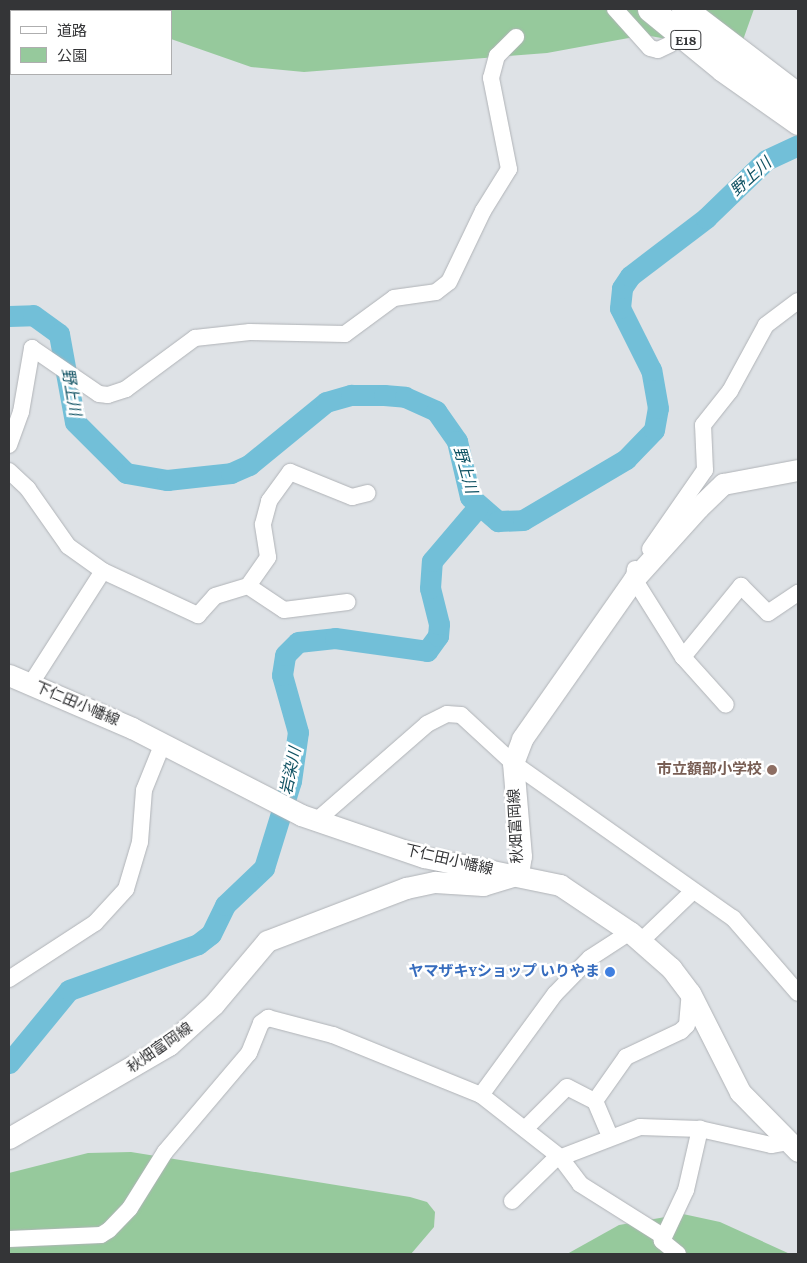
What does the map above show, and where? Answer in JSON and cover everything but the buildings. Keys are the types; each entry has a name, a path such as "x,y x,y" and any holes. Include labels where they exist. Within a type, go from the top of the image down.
{"highway":[{"name":"E18","path":"650,9 729,60 798,96"},
{"name":"E18","path":"684,9 729,60 798,122"}],"main road":[{"name":"秋畑富岡線","path":"9,1138 169,1045 214,1004 267,941 406,888 435,882 482,885 518,874 521,856 513,763 522,738 634,579 723,484 798,470"},
{"name":"下仁田小幡線","path":"9,675 163,743 276,804 309,818 424,857 518,874 560,885 636,937 671,968 690,993 740,1092 793,1147"}],"street":[{"path":"615,9 650,48 658,50 671,44"},
{"path":"9,445 21,412 32,348 99,394 126,389 195,338 250,332 345,334 394,298 436,292 449,282 483,210 509,169 491,78 497,56 516,37"},
{"path":"726,705 683,657 634,579 705,470 703,425 730,391 766,325 798,301"},
{"path":"9,471 28,490 68,546 103,572 198,615 215,596 248,586 268,557 263,524 269,500 290,472 352,496 368,493"},
{"path":"30,684 103,572"},
{"path":"248,586 284,610 347,602"},
{"path":"683,657 740,586 768,614 798,593"},
{"path":"309,818 319,814 437,717 461,715 513,763 691,893 732,918 796,984"},
{"path":"9,978 95,923 126,889 140,842 144,790 163,743"},
{"path":"481,1096 555,994 590,958 636,937 691,893"},
{"path":"595,1101 626,1057 687,1025 690,993"},
{"path":"9,1239 101,1235 109,1230 130,1208 165,1152 249,1053 261,1023 268,1018 333,1035 481,1096 560,1157 580,1184 664,1237"},
{"path":"525,1130 567,1087 595,1101 610,1137"},
{"path":"512,1201 560,1157 640,1127 700,1129 771,1145 793,1147"},
{"path":"678,1254 662,1241 686,1190 700,1129"}],"green space":[{"path":"85,9 754,9 743,40 672,40 645,35 547,53 304,72 251,67 172,39 172,10"},
{"path":"131,1152 410,1197 427,1202 435,1212 434,1227 411,1254 9,1254 9,1173 88,1153"},
{"path":"683,1214 720,1222 790,1254 567,1254 619,1225"}],"waterway":[{"name":"野上川","path":"9,316 33,315 59,334 75,422 126,473 167,480 231,473 249,465 326,402 351,395 405,397 436,411 457,441 470,497 498,521 523,520 626,459 654,430 658,408 651,370 620,308 622,288 630,276 706,218 766,160 798,145"},
{"name":"岩染川","path":"9,1063 69,990 198,944 211,934 225,905 264,868 291,781 298,732 282,675 285,655 298,642 335,638 427,651 438,636 439,624 430,588 432,561 478,507"}],"place":[{"name":"市立額部小学校","path":"772,770"},
{"name":"ヤマザキYショップ いりやま","path":"610,972"}]}
